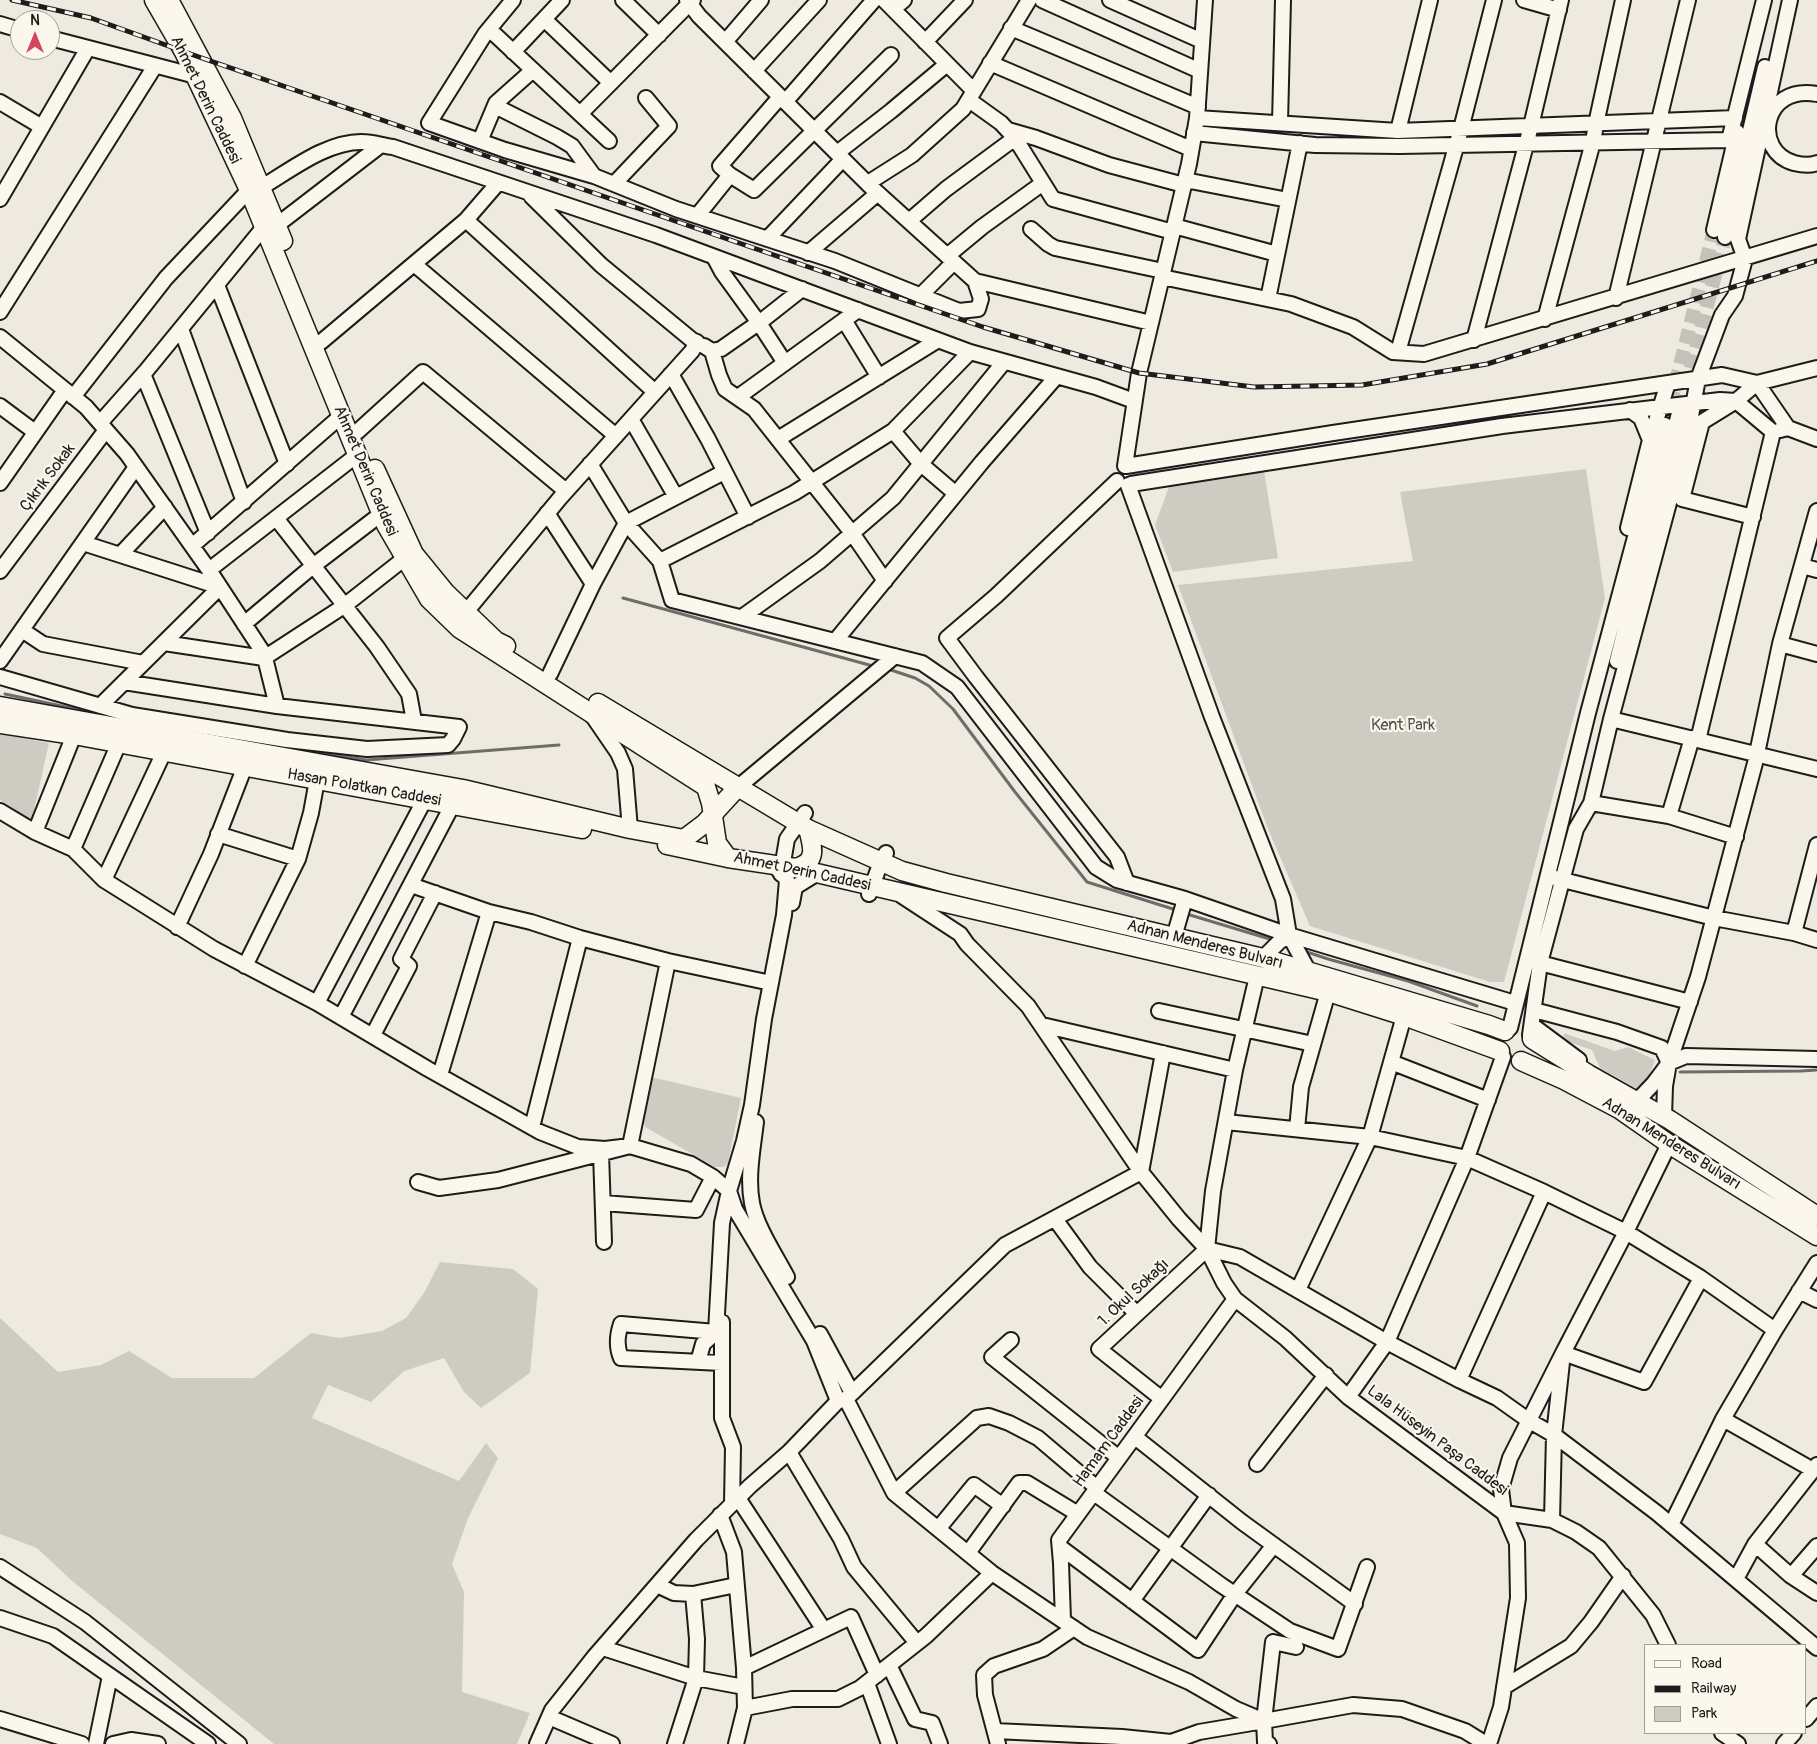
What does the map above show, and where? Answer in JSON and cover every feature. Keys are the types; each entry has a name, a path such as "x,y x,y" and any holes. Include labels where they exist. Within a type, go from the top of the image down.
{"main road":[{"name":"Ahmet Derin Caddesi","path":"154,0 184,52 256,189"},
{"name":"Ahmet Derin Caddesi","path":"169,0 232,118 256,189 341,416 381,514 429,600 460,629 706,787 711,802 717,843 728,858 783,871 816,874 871,890 897,892"},
{"name":"Ahmet Derin Caddesi","path":"270,226 358,432 414,554 445,592 496,641 550,674 737,788 804,822 884,857 902,871"},
{"name":"Hasan Polatkan Caddesi","path":"0,706 464,790 684,839 704,824 713,814"},
{"name":"Hasan Polatkan Caddesi","path":"0,724 74,735 453,804 728,858"},
{"path":"713,814 737,788"},
{"path":"783,871 804,866 811,859 813,847 804,822"},
{"name":"Adnan Menderes Bulvarı","path":"902,871 946,884 1263,958 1507,1030"},
{"name":"Adnan Menderes Bulvarı","path":"897,892 1328,992 1404,1016 1502,1054"},
{"path":"1519,1028 1532,1033 1533,1044 1530,1055 1521,1061 1511,1061 1502,1054 1499,1040 1507,1030 1519,1028"},
{"name":"Adnan Menderes Bulvarı","path":"1532,1033 1817,1216"},
{"name":"Adnan Menderes Bulvarı","path":"1521,1061 1619,1108 1668,1144 1817,1236"}],"street":[{"path":"513,0 489,29 429,122 480,141 594,176 697,216 835,262 959,311 978,310 981,299 974,281 840,156 699,16 690,1 659,35 580,114"},
{"path":"513,52 562,0"},
{"path":"623,0 659,35"},
{"path":"725,42 762,0"},
{"path":"754,71 818,0"},
{"path":"874,0 720,166 730,175 754,190 891,54"},
{"path":"925,42 964,0"},
{"path":"868,183 912,154 963,109 1029,0"},
{"path":"1042,0 1200,71"},
{"path":"1110,0 1202,41"},
{"path":"1126,466 1134,401 1198,112 1205,0"},
{"path":"1280,122 1283,0"},
{"path":"1398,131 1430,0"},
{"path":"1398,352 1461,128 1494,0"},
{"path":"1474,340 1531,126 1560,5 1524,0"},
{"path":"1545,318 1593,142 1623,0"},
{"path":"1616,298 1688,0"},
{"path":"1194,133 1300,143 1371,145 1729,140 1764,0"},
{"path":"1770,0 1719,234 1782,0"},
{"path":"1576,829 1592,803 1611,719 1688,432 1698,379 1722,315 1735,296 1745,259 1738,238 1790,0"},
{"path":"894,3 971,95 1002,122 1012,134 1053,199 1277,254"},
{"path":"544,19 611,83"},
{"path":"1011,28 1198,112 1280,122 1398,131 1735,118"},
{"path":"489,29 609,141"},
{"path":"60,41 196,76"},
{"path":"0,199 88,48"},
{"path":"990,63 1191,149"},
{"path":"767,239 840,156 947,64"},
{"path":"0,312 155,66"},
{"path":"480,141 495,106 506,92 533,70"},
{"path":"1817,94 1805,92 1793,94 1782,100 1774,109 1769,120 1768,132 1771,144 1778,154 1789,162 1801,165 1817,163"},
{"path":"614,184 670,126 646,98"},
{"path":"0,102 42,127"},
{"path":"495,106 572,146 594,176"},
{"path":"909,221 1012,134 1036,138 1109,164 1184,182 1288,200"},
{"path":"0,483 36,432 166,278 256,189 327,149 344,143 363,142 393,147 498,184 656,235 970,352 1096,388 1134,401"},
{"path":"1268,299 1300,143"},
{"name":"Çıkrık Sokak","path":"0,571 103,426 143,374 217,285 270,226 381,145"},
{"path":"697,216 730,175"},
{"path":"321,342 466,220 498,184"},
{"path":"920,296 950,259 982,227 1043,184"},
{"path":"808,253 878,193"},
{"path":"529,194 600,265 692,340 712,351 719,375 726,389 754,409 852,533 885,581"},
{"path":"466,220 655,392"},
{"path":"1031,229 1055,248 1291,304 1353,327 1393,352 1424,354 1616,298 1817,236"},
{"path":"714,257 722,272 785,363"},
{"path":"414,264 616,436"},
{"path":"974,281 1151,323"},
{"path":"217,285 287,464"},
{"path":"712,351 721,349 759,323 802,289"},
{"path":"738,397 858,310"},
{"path":"844,320 879,377"},
{"path":"181,329 244,502"},
{"path":"0,337 86,407 136,467 209,570 244,624 264,658 277,706"},
{"path":"778,439 938,340"},
{"path":"466,612 547,513 692,351 697,342"},
{"path":"660,561 794,494 893,431 970,352"},
{"path":"742,617 820,561 893,498 1004,362"},
{"path":"1753,517 1682,499 1702,422 1736,401 1757,383 1817,368"},
{"path":"358,432 423,372 566,491"},
{"path":"143,374 208,533"},
{"path":"671,374 748,517"},
{"path":"1126,466 1342,431 1722,375 1757,383 1788,428 1817,439"},
{"path":"836,640 956,494 1056,377"},
{"path":"1588,712 1583,701 1650,440 1668,383"},
{"path":"1125,484 1502,426 1694,402 1736,401 1773,432"},
{"path":"0,406 36,432"},
{"path":"1532,1033 1540,963 1576,829 1680,409"},
{"path":"1630,410 1641,418 1650,440"},
{"path":"192,546 341,416"},
{"path":"631,419 676,497"},
{"path":"1507,1030 1588,712 1665,425"},
{"path":"1773,432 1788,428"},
{"path":"893,431 921,464 956,494"},
{"path":"1669,816 1695,739 1753,517 1773,432"},
{"path":"209,570 357,455"},
{"path":"590,464 626,523 660,561 672,600 922,663 957,687 1096,866 1117,880 1185,899 1289,935 1515,1003"},
{"path":"1126,466 1130,467 1135,473 1135,477 947,638 1117,858 1127,883"},
{"path":"0,661 136,467"},
{"path":"550,674 593,584 626,523 724,472"},
{"path":"1125,484 1212,717 1283,899 1289,935 1309,972"},
{"path":"120,555 164,507"},
{"path":"1664,1116 1665,1086 1669,1063 1690,1002 1736,837 1757,753 1780,644 1817,511"},
{"path":"547,513 593,584"},
{"path":"244,624 313,566 381,514"},
{"path":"276,518 409,694 414,721"},
{"path":"83,543 220,587"},
{"path":"164,643 264,658 344,606 405,558"},
{"path":"1802,566 1817,570"},
{"path":"100,706 220,587"},
{"path":"22,630 43,644 143,663"},
{"path":"1780,644 1817,654"},
{"path":"737,788 895,656"},
{"path":"0,678 132,715 287,740 366,749 448,745 459,727 277,706 124,682"},
{"path":"590,713 618,753 625,769 630,828"},
{"path":"1611,719 1817,769"},
{"path":"35,832 74,735"},
{"path":"73,849 119,743"},
{"path":"104,880 164,752"},
{"path":"177,927 211,854 245,766"},
{"path":"245,966 298,859 311,812 317,780"},
{"path":"316,1002 425,799"},
{"path":"1592,803 1669,816 1736,837"},
{"path":"341,1017 453,804"},
{"path":"0,811 35,832 73,849 104,880 214,949 316,1002 532,1127 578,1147 605,1149 630,1146 691,1164 713,1177 729,1191 735,1209 814,1341 845,1398"},
{"path":"804,822 788,839 783,871 787,880 784,915 771,983 752,1105 722,1223 719,1332 722,1363 722,1418 733,1447 735,1501 824,1630"},
{"path":"218,834 298,859"},
{"path":"1794,933 1817,845"},
{"path":"871,890 884,857"},
{"path":"816,874 795,887 757,1111 751,1173 752,1204 765,1238 894,1493 992,1572 1087,1637 1189,1682 1236,1709 1264,1721"},
{"path":"1547,876 1714,918 1794,933 1817,940"},
{"path":"411,885 489,912 531,922 580,938 668,961 771,983"},
{"path":"897,892 960,934 967,944 1028,1006 1141,1172 1179,1219 1208,1249 1240,1257 1387,1342 1497,1398 1528,1420 1554,1435 1671,1526 1817,1648"},
{"path":"373,1035 409,966 401,959 435,893"},
{"path":"1174,937 1185,899"},
{"path":"440,1075 489,912"},
{"path":"1263,958 1289,935"},
{"path":"532,1127 580,938"},
{"path":"630,1146 668,961"},
{"path":"1540,963 1690,1002"},
{"path":"1208,1249 1213,1191 1235,1070 1257,976"},
{"path":"1297,1129 1301,1087 1328,992"},
{"path":"1534,1010 1617,1032 1662,1048 1669,1063"},
{"path":"1160,1011 1313,1044"},
{"path":"1298,1290 1370,1137 1404,1016"},
{"path":"1042,1025 1235,1070"},
{"path":"1141,1172 1163,1053"},
{"path":"1348,1397 1387,1342 1467,1158 1502,1054"},
{"path":"1637,1101 1669,1063 1686,1056 1817,1059"},
{"path":"1391,1062 1488,1100"},
{"path":"1226,1122 1370,1137 1467,1158 1544,1192 1626,1232 1701,1278 1775,1330"},
{"path":"1668,1144 1626,1232 1528,1420 1510,1458 1501,1490 1504,1513 1552,1520 1576,1532 1599,1548 1653,1614 1668,1644"},
{"path":"418,1182 439,1188 498,1180 630,1146"},
{"path":"601,1153 604,1242"},
{"path":"734,1172 751,1173"},
{"path":"537,1744 552,1710 602,1648 696,1540 1005,1245 1141,1172"},
{"path":"603,1202 696,1210 713,1177"},
{"path":"1459,1380 1544,1192"},
{"path":"698,1362 703,1344 719,1332 728,1241 727,1225 735,1209 752,1204"},
{"path":"1055,1218 1090,1267 1137,1314"},
{"name":"Lala Hüseyin Paşa Caddesi","path":"1208,1249 1224,1283 1235,1300 1285,1338 1348,1397 1504,1513 1518,1543 1518,1598 1501,1707 1488,1744"},
{"name":"1. Okul Sokağı","path":"1162,1399 1099,1349 1208,1249"},
{"path":"1671,1526 1723,1419 1817,1263"},
{"path":"1563,1353 1644,1382 1701,1278"},
{"path":"1799,1291 1817,1300"},
{"name":"Hamam Caddesi","path":"1068,1624 1059,1540 1235,1300"},
{"path":"719,1332 621,1324 617,1348 621,1358 722,1363"},
{"path":"1011,1340 992,1357 1119,1458"},
{"path":"1552,1520 1554,1435 1563,1353"},
{"path":"1257,1464 1326,1375"},
{"path":"894,1493 977,1418 989,1416 1038,1438 1095,1490 1169,1547 1290,1631 1338,1649 1367,1567"},
{"path":"1723,1419 1815,1468 1755,1544 1736,1579"},
{"path":"1135,1437 1274,1545 1355,1604"},
{"path":"789,1452 841,1539 854,1566 917,1643"},
{"path":"968,1553 1019,1483 1027,1483 1078,1514"},
{"path":"938,1529 974,1485 1003,1506"},
{"path":"1132,1601 1169,1547 1209,1495"},
{"path":"720,1516 734,1552 744,1668 745,1708 736,1744"},
{"path":"1755,1544 1791,1576 1817,1593"},
{"path":"1060,1547 1198,1650 1235,1594 1274,1545"},
{"path":"1791,1576 1817,1546"},
{"path":"0,1567 86,1622 239,1744"},
{"path":"745,1708 792,1699 838,1699 860,1688 917,1643 992,1572"},
{"path":"1504,1687 1571,1646 1591,1622 1623,1576"},
{"path":"657,1585 674,1593 693,1594 736,1585"},
{"path":"675,1744 696,1678 697,1639 693,1594"},
{"path":"744,1668 851,1617 872,1679 889,1744"},
{"path":"0,1618 53,1636 208,1744"},
{"path":"1068,1624 1044,1649 994,1666 984,1675 985,1696 997,1738 1122,1737 1170,1743 1199,1732 1353,1705 1402,1709 1465,1731 1488,1744"},
{"path":"1269,1744 1265,1742 1264,1721 1273,1642 1296,1647"},
{"path":"602,1648 696,1678 744,1687"},
{"path":"889,1665 915,1719 932,1723 940,1744"},
{"path":"96,1744 110,1676"},
{"path":"1807,1718 1817,1706"},
{"path":"549,1717 612,1744"},
{"path":"0,1719 82,1744"},
{"path":"1723,1734 1738,1744"},
{"path":"1784,1744 1793,1734"},
{"path":"113,1744 131,1740 158,1744"}],"green space":[{"name":"Kent Park","path":"1586,469 1605,598 1504,982 1490,982 1310,926 1268,829 1178,585 1413,561 1400,492"},
{"path":"1264,471 1278,558 1173,572 1155,525 1170,484"},
{"path":"0,734 49,743 32,820 0,800"},
{"path":"1564,1033 1615,1051 1628,1047 1655,1060 1643,1092 1600,1068 1592,1050 1563,1040"},
{"path":"651,1077 741,1098 728,1163 724,1167 715,1167 645,1127 643,1120"},
{"path":"440,1262 513,1269 538,1289 530,1373 481,1408 464,1392 444,1358 404,1371 371,1402 328,1385 312,1418 459,1481 486,1443 498,1458 468,1518 452,1564 464,1592 462,1692 530,1713 517,1744 274,1744 71,1580 37,1548 0,1534 0,1318 58,1372 101,1365 129,1351 172,1378 254,1378 311,1333 339,1338 382,1331 406,1318 424,1293"}],"waterway":[{"path":"623,598 873,666"},
{"path":"891,670 915,678 929,686 953,709 1015,792 1087,882 1173,909"},
{"path":"5,694 118,718"},
{"path":"254,742 366,760 559,745"},
{"path":"1190,915 1273,940"},
{"path":"1304,951 1408,981 1477,1006"},
{"path":"1680,1072 1817,1070"}],"tunnel":[{"path":"1665,425 1714,230"},
{"path":"1680,409 1725,237"}],"railway":[{"path":"12,0 91,18 983,327 1139,373 1254,387 1362,385 1487,364 1817,261"}]}
